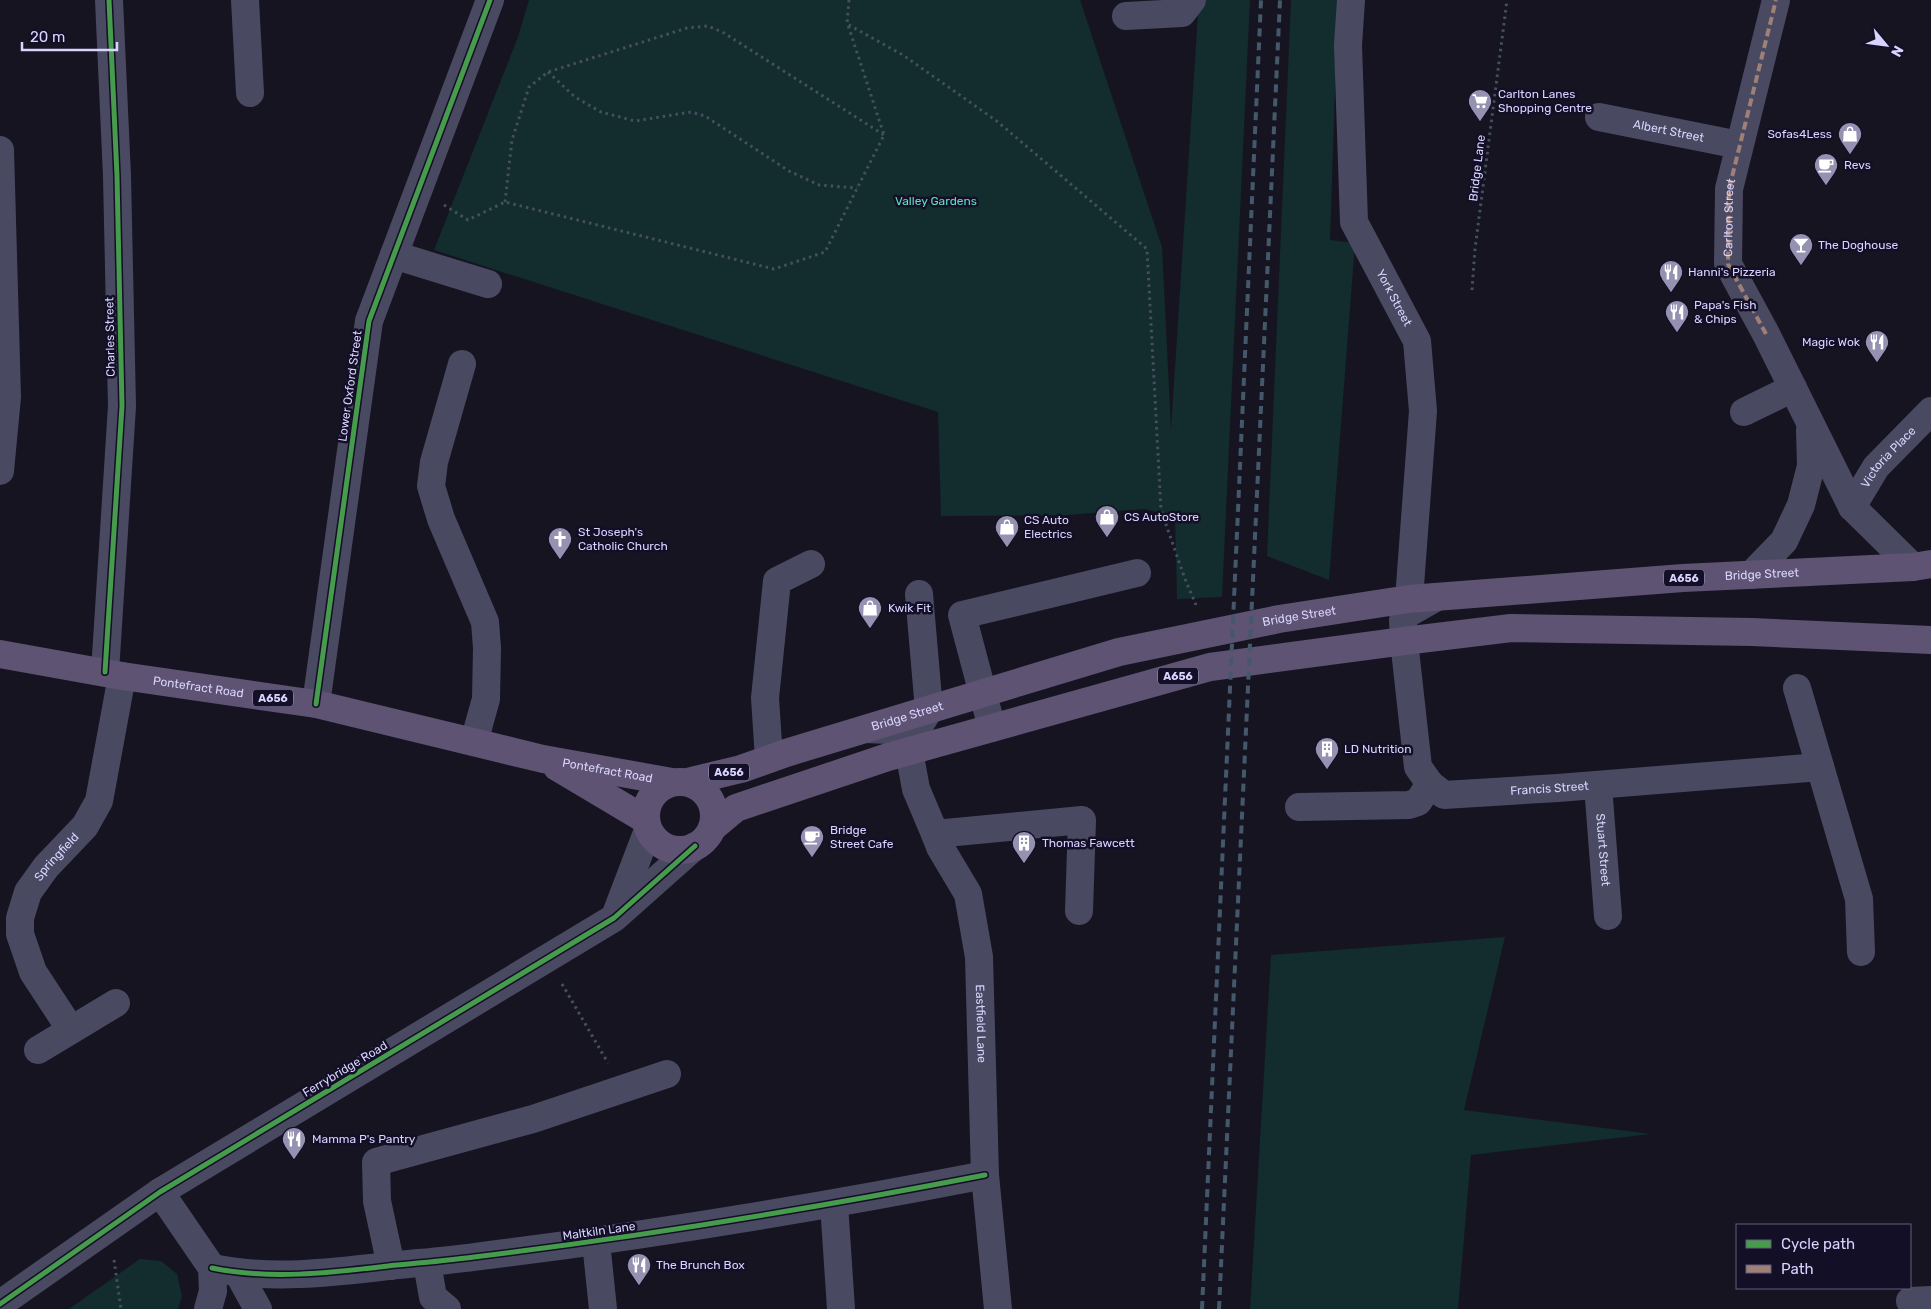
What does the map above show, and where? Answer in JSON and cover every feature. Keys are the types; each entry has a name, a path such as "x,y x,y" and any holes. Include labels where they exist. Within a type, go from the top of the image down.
{"main road":[{"name":"Bridge Street","path":"680,782 741,769 1119,652 1279,619 1409,599 1683,578 1922,565"},
{"name":"A656","path":"703,837 714,821 712,804 704,791 680,782 660,787 653,794 647,804 647,825 653,838 662,845 678,850 703,837 736,808 909,751 1210,667 1511,628 1752,632 1931,640"},
{"name":"Pontefract Road","path":"0,654 113,674 316,704 543,759 680,782"},
{"name":"Pontefract Road","path":"543,759 647,825"}],"street":[{"name":"Charles Street","path":"109,0 117,176 122,406 113,674"},
{"path":"245,0 250,93"},
{"name":"Lower Oxford Street","path":"316,704 369,321 490,0"},
{"path":"1126,16 1182,13 1192,0"},
{"name":"York Street","path":"1351,0 1348,45 1354,222 1417,341 1423,411 1409,599"},
{"name":"Carlton Street","path":"1776,0 1729,188 1728,264 1766,334 1852,507 1922,565"},
{"name":"Albert Street","path":"1599,117 1739,145"},
{"path":"0,150 7,397 0,471"},
{"path":"394,255 488,284"},
{"path":"462,364 434,462 432,486 441,519 484,622 486,699 474,742"},
{"path":"1744,412 1793,388"},
{"name":"Victoria Place","path":"1852,507 1876,467 1931,411"},
{"name":"Carlton Street","path":"1750,575 1784,541 1802,505 1811,466 1809,421"},
{"path":"770,759 765,698 777,580 811,564"},
{"path":"992,728 962,615 1137,573"},
{"path":"909,751 914,734 929,710 918,594"},
{"path":"1300,807 1409,805 1418,802 1430,784 1418,766 1403,620 1405,615 1436,598"},
{"path":"1354,606 1390,615 1396,621 1404,641"},
{"name":"Springfield","path":"71,1030 33,972 20,934 20,918 28,892 46,867 85,826 99,802 113,674"},
{"path":"1797,688 1859,899 1861,952"},
{"name":"Eastfield Lane","path":"866,729 888,730 897,733 909,751 916,788 940,847 968,894 979,958 985,1175 998,1309"},
{"name":"Francis Street","path":"1430,784 1444,795 1820,767"},
{"name":"Stuart Street","path":"1598,785 1608,916"},
{"path":"935,834 1082,820 1079,911"},
{"path":"614,918 647,825"},
{"name":"Ferrybridge Road","path":"0,1304 160,1192 614,918 703,837"},
{"path":"38,1050 116,1003"},
{"path":"391,1266 377,1201 376,1162 533,1120 667,1074"},
{"name":"Maltkiln Lane","path":"212,1268 238,1273 314,1274 427,1263 596,1242 834,1204 985,1175"},
{"path":"160,1192 212,1268 213,1291 208,1309"},
{"path":"834,1204 841,1309"},
{"path":"596,1242 604,1309"},
{"path":"427,1263 433,1297 447,1309"},
{"path":"238,1273 258,1309"}],"path":[{"path":"418,190 468,220 505,202 774,269 825,252 884,135 848,24 849,0"},
{"path":"848,24 903,55 998,122 1147,249 1161,510 1185,579 1209,633"},
{"path":"505,202 512,140 529,87 548,72 687,28 708,26 724,33 884,135"},
{"path":"548,72 575,97 601,112 635,121 691,112 705,116 788,171 819,185 857,188"},
{"path":"548,959 623,1089"},
{"path":"116,1253 114,1261 122,1309"}],"green space":[{"name":"Valley Gardens","path":"529,0 1080,0 1162,247 1171,429 1198,14 1204,0 1250,0 1222,597 1177,599 1175,516 1144,509 1067,515 941,516 938,412 434,250 518,37"},
{"path":"1291,0 1338,0 1330,240 1355,243 1329,580 1267,556"},
{"path":"1505,937 1464,1110 1651,1134 1471,1155 1458,1309 1250,1309 1271,955"},
{"path":"140,1259 161,1261 177,1274 182,1296 178,1309 69,1309"}],"railway":[{"path":"1202,1309 1261,0"},
{"path":"1219,1309 1280,0"}],"marked path":[{"path":"1766,334 1728,264 1729,189 1776,0"}],"cycle path":[{"path":"105,672 122,406 117,176 109,0"},
{"path":"316,704 369,321 490,0"},
{"path":"0,1304 160,1192 614,918 695,846"},
{"path":"212,1268 256,1274 300,1274 463,1258 602,1240 730,1220 858,1199 985,1175"}],"place":[{"name":"Carlton Lanes Shopping Centre","path":"1480,122"},
{"name":"Sofas4Less","path":"1850,155"},
{"name":"Revs","path":"1826,186"},
{"name":"The Doghouse","path":"1801,266"},
{"name":"Hanni's Pizzeria","path":"1671,293"},
{"name":"Papa's Fish & Chips","path":"1677,333"},
{"name":"Magic Wok","path":"1877,363"},
{"name":"CS AutoStore","path":"1107,538"},
{"name":"CS Auto Electrics","path":"1007,548"},
{"name":"St Joseph's Catholic Church","path":"560,560"},
{"name":"Kwik Fit","path":"870,629"},
{"name":"LD Nutrition","path":"1327,770"},
{"name":"Bridge Street Cafe","path":"812,858"},
{"name":"Thomas Fawcett","path":"1024,864"},
{"name":"Mamma P's Pantry","path":"294,1160"},
{"name":"The Brunch Box","path":"639,1286"}]}
